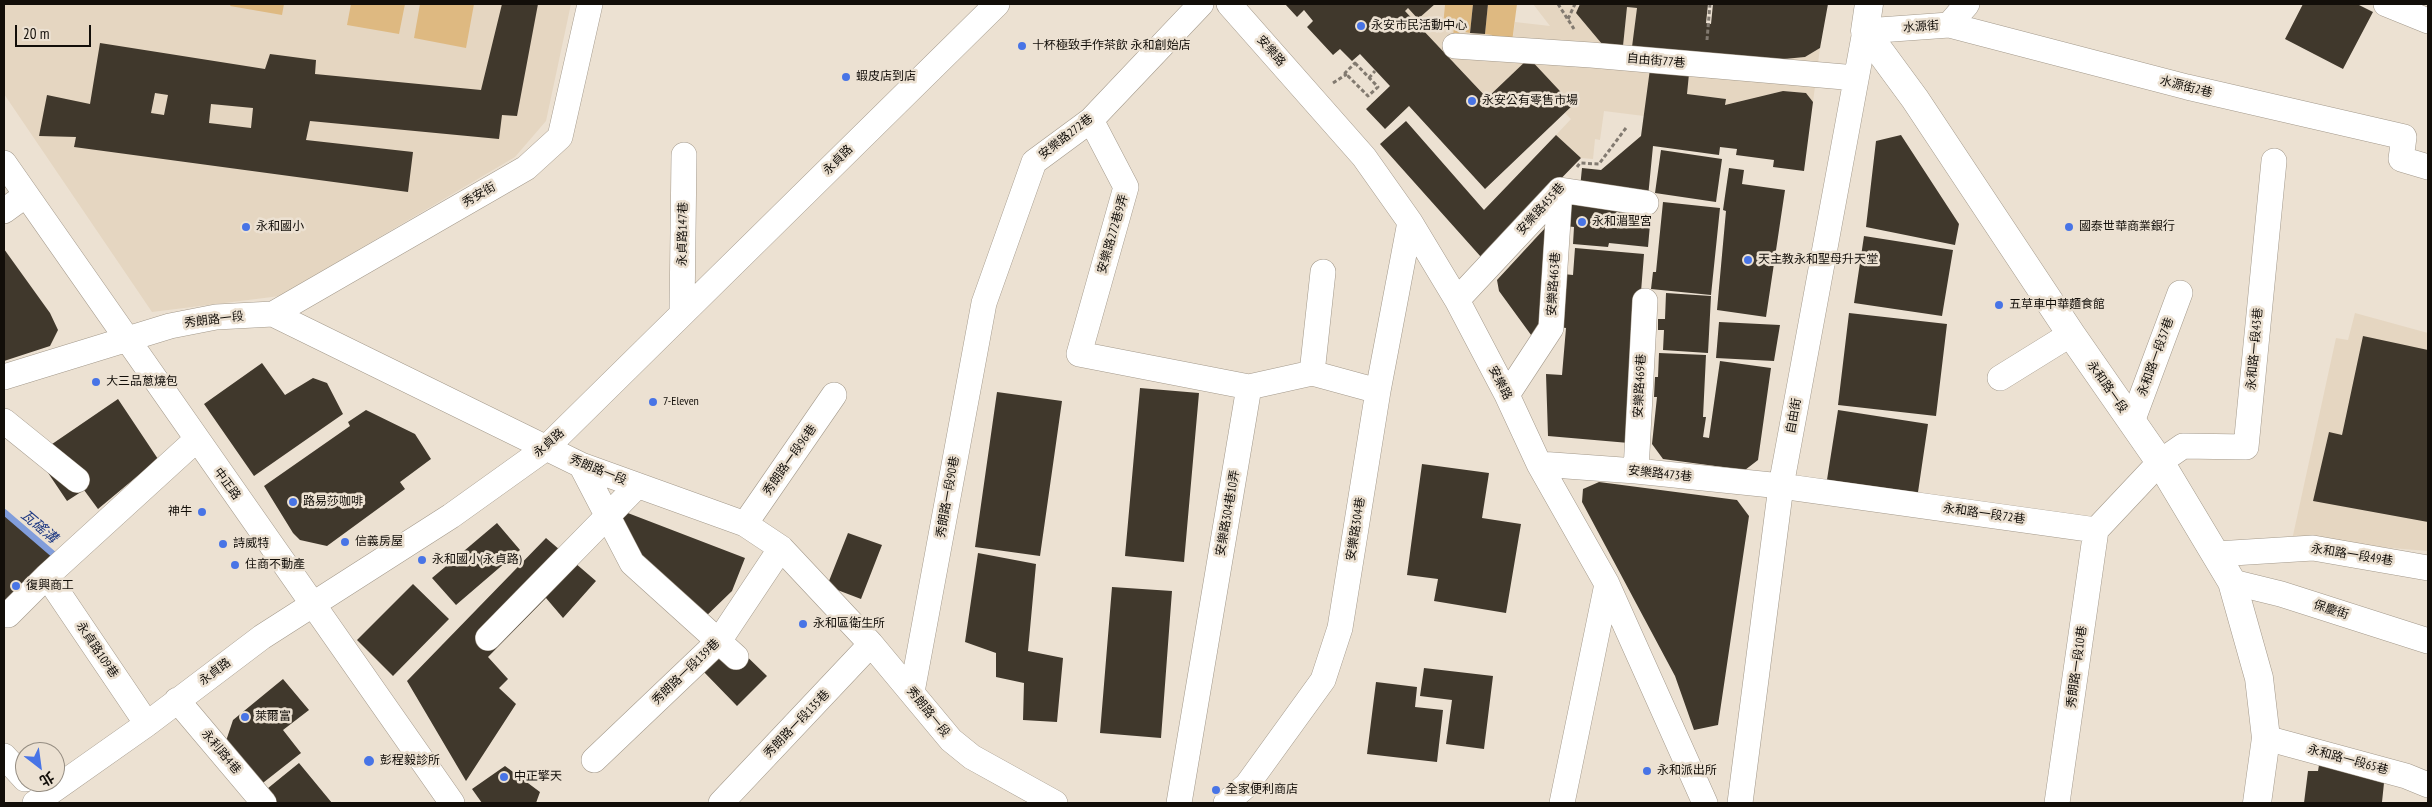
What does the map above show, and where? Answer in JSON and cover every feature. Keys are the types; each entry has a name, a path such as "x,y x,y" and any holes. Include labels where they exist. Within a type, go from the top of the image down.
{"main road":[{"path":"1865,31 1868,4"},
{"name":"永和路一段","path":"1865,31 1915,98 2071,334 2160,462 2232,582 2259,678 2266,738 2257,803"}],"street":[{"name":"秀安街","path":"273,314 526,168 560,137 590,4"},
{"name":"永貞路","path":"38,797 147,724 262,637 451,516 546,448 997,4"},
{"name":"安樂路272巷","path":"984,303 1034,162 1091,120 1201,4"},
{"name":"水源街","path":"1865,31 1948,25 1967,4"},
{"path":"2386,4 2428,21"},
{"name":"安樂路","path":"1244,9 1364,157 1410,222 1456,300 1507,395 1538,464 1607,584 1705,803"},
{"name":"水源街2巷","path":"1948,25 2187,87 2404,137 2401,159 2428,167"},
{"name":"自由街","path":"1740,803 1781,486 1865,31"},
{"name":"自由街77巷","path":"1455,46 1591,55 1856,78"},
{"name":"安樂路272巷9弄","path":"1091,120 1126,187 1079,354 1249,387"},
{"name":"永貞路147巷","path":"682,313 684,155"},
{"name":"永和路一段43巷","path":"2160,462 2183,446 2246,447 2274,160"},
{"name":"中正路","path":"4,163 196,440 314,604 452,803"},
{"path":"1560,190 1646,203"},
{"name":"安樂路455巷","path":"1456,300 1560,190"},
{"name":"安樂路463巷","path":"1507,395 1551,328 1560,190"},
{"path":"4,210 26,195"},
{"name":"安樂路304巷","path":"1226,803 1247,785 1323,680 1340,628 1378,391 1410,222"},
{"path":"1312,374 1324,272"},
{"name":"永和路一段37巷","path":"2132,422 2180,292"},
{"name":"安樂路469巷","path":"1636,471 1645,301"},
{"name":"秀朗路一段90巷","path":"912,692 984,303"},
{"name":"秀朗路一段","path":"4,378 170,326 216,317 273,314 581,465 745,524 781,548 871,644 951,740 972,757 1056,803"},
{"path":"2000,378 2071,334"},
{"path":"1249,387 1312,374 1378,391"},
{"name":"安樂路304巷10弄","path":"1179,803 1249,387"},
{"name":"秀朗路一段96巷","path":"745,524 834,395"},
{"path":"4,421 77,480"},
{"path":"8,615 47,576 196,440"},
{"path":"2096,530 2160,462"},
{"name":"安樂路473巷","path":"1538,464 1636,471 1781,486"},
{"path":"581,465 632,563 727,649"},
{"path":"488,638 637,486"},
{"name":"永和路一段72巷","path":"1781,486 2096,530"},
{"name":"秀朗路一段10巷","path":"2057,803 2096,530"},
{"name":"秀朗路一段139巷","path":"594,760 727,649 781,548"},
{"name":"永和路一段49巷","path":"2216,554 2313,548 2428,568"},
{"name":"永貞路109巷","path":"47,576 147,724"},
{"name":"保慶街","path":"2232,582 2282,594 2428,641"},
{"path":"1562,803 1607,584"},
{"name":"秀朗路一段135巷","path":"721,803 871,644"},
{"name":"永利路4巷","path":"177,700 264,803"},
{"name":"永和路一段65巷","path":"2266,738 2406,776 2428,785"},
{"path":"4,756 15,768"}],"path":[{"path":"1568,20 1575,4"},
{"path":"1709,20 1710,4"},
{"path":"1355,63 1369,78 1378,87 1368,96 1346,72 1355,63"},
{"path":"1369,78 1375,71"},
{"name":"安樂路455巷","path":"1560,190 1580,163 1599,164 1626,128"}],"shaded area":[{"name":"永和國小","path":"4,4 571,4 546,121 515,157 280,296 152,312 4,94"},
{"path":"231,4 284,4 282,15 230,6"},
{"path":"351,4 405,4 399,34 347,25"},
{"path":"420,4 474,4 466,48 414,38"},
{"path":"1435,4 1445,4 1443,25 1454,27 1460,31 1493,35 1492,40 1512,42 1515,22 1550,26 1533,4 1576,4 1579,7 1576,13 1602,44 1623,46 1627,7 1637,8 1633,47 1742,63 1805,57 1820,48 1813,102 1806,93 1783,91 1725,105 1726,99 1687,94 1689,75 1644,116 1604,111 1600,140 1595,139 1593,159 1581,158 1556,135 1571,119 1565,113 1573,105 1529,59 1487,98 1405,11 1408,8 1418,19"},
{"path":"1445,4 1473,4 1470,33 1460,31 1459,36 1453,36 1454,27 1443,26"},
{"path":"1488,4 1517,4 1512,42 1492,40 1492,35 1485,34"},
{"path":"2355,313 2428,333 2428,551 2292,540 2336,338 2348,340"}],"building":[{"path":"502,4 538,4 517,116 502,115 499,139 310,121 306,140 413,152 408,192 74,147 76,137 39,136 47,95 90,104 100,43 265,69 270,54 316,60 315,74 481,90","holes":["155,93 168,95 164,115 151,113","211,104 253,108 251,128 209,123"]},
{"name":"永安公有零售市場","path":"1285,4 1435,4 1418,19 1408,8 1405,11 1487,98 1529,58 1573,105 1485,189 1409,106 1385,129 1366,109 1390,86 1360,54 1352,61 1340,49 1333,55 1307,27 1313,21 1304,10 1297,17"},
{"path":"1473,4 1488,4 1485,34 1470,33"},
{"path":"1580,4 1708,4 1706,23 1711,24 1713,4 1828,4 1820,48 1805,57 1742,63 1632,47 1637,8 1627,7 1623,46 1602,44 1576,13"},
{"path":"2303,4 2357,4 2373,12 2343,69 2285,39"},
{"path":"1650,69 1689,74 1687,94 1726,99 1725,105 1783,91 1806,93 1813,102 1804,171 1773,167 1774,160 1736,155 1737,149 1720,147 1719,155 1653,146 1648,197 1580,188 1582,168 1601,170 1641,136"},
{"path":"1406,121 1484,210 1556,135 1581,158 1490,252 1481,257 1380,144"},
{"path":"1901,135 1959,224 1955,245 1866,227 1876,141"},
{"path":"1661,150 1722,159 1716,202 1655,193"},
{"name":"天主教永和聖母升天堂","path":"1729,168 1744,170 1742,184 1785,190 1766,317 1717,310 1726,211 1723,210"},
{"path":"1548,198 1651,213 1648,247 1609,243 1608,247 1573,244 1574,227 1545,224"},
{"path":"1663,202 1720,208 1711,295 1651,289 1653,272 1656,272"},
{"path":"1546,227 1544,329 1534,339 1499,291 1497,280"},
{"path":"1864,236 1953,250 1942,316 1854,303"},
{"path":"1575,248 1644,254 1629,443 1548,436 1546,374 1562,375 1566,328 1559,327 1563,274 1573,275"},
{"path":"4,249 50,313 58,330 50,346 4,361"},
{"path":"1666,293 1711,296 1708,353 1663,350 1664,330 1658,330 1658,319 1665,319"},
{"path":"1849,313 1947,324 1936,416 1838,405"},
{"path":"1719,322 1780,325 1774,361 1716,358"},
{"path":"2363,336 2428,350 2428,522 2313,501 2329,432 2342,435"},
{"path":"1659,353 1706,355 1703,417 1706,417 1703,437 1709,438 1720,361 1771,368 1758,460 1745,470 1663,459 1652,444 1657,397 1654,397 1655,377 1658,377"},
{"path":"262,363 285,395 313,378 327,383 343,414 254,476 204,404"},
{"path":"1140,388 1199,393 1184,562 1125,556"},
{"path":"997,392 1062,401 1040,556 975,547"},
{"path":"118,399 158,459 98,509 84,490 67,501 36,455"},
{"path":"366,410 415,434 431,459 400,482 405,489 327,546 300,540 293,533 264,486 350,426 348,422"},
{"path":"1838,410 1928,424 1917,499 1826,486"},
{"path":"1422,464 1489,473 1482,518 1521,524 1506,613 1434,601 1438,579 1407,575"},
{"path":"1599,482 1737,500 1749,516 1718,725 1694,730 1675,676 1582,502 1583,489"},
{"path":"620,510 745,558 732,591 700,622 611,539"},
{"name":"復興商工","path":"4,516 54,559 4,612"},
{"path":"497,523 520,550 456,605 432,578"},
{"path":"848,533 882,545 861,599 827,586"},
{"path":"546,538 596,581 563,618 546,598 488,657 508,679 499,688 516,704 466,781 407,681"},
{"path":"978,553 1036,564 1028,651 1063,658 1057,722 1023,720 1024,683 996,677 996,653 965,642"},
{"path":"413,584 449,619 393,676 357,640"},
{"path":"1112,587 1172,591 1161,738 1100,733"},
{"path":"732,642 767,676 737,706 703,671"},
{"path":"1424,668 1493,676 1484,749 1446,744 1452,700 1420,696"},
{"path":"283,679 309,710 283,730 301,753 259,786 225,744 233,720"},
{"path":"1376,682 1417,687 1415,707 1443,710 1437,762 1367,754"},
{"path":"299,763 332,803 270,803 262,793"},
{"path":"2319,765 2384,783 2382,802 2304,803 2308,771 2318,771"},
{"name":"中正擎天","path":"505,766 540,792 536,803 482,803 472,789"}],"waterway":[{"name":"瓦磘溝","path":"4,513 59,560"}],"place":[{"name":"永安市民活動中心","path":"1361,26"},
{"name":"十杯極致手作茶飲 永和創始店","path":"1022,46"},
{"name":"蝦皮店到店","path":"846,77"},
{"name":"永安公有零售市場","path":"1472,101"},
{"name":"永和湄聖宮","path":"1582,222"},
{"name":"永和國小","path":"246,227"},
{"name":"國泰世華商業銀行","path":"2069,227"},
{"name":"天主教永和聖母升天堂","path":"1748,260"},
{"name":"五草車中華麵食館","path":"1999,305"},
{"name":"大三品蔥燒包","path":"96,382"},
{"name":"7-Eleven","path":"653,402"},
{"name":"路易莎咖啡","path":"293,502"},
{"name":"神牛","path":"202,512"},
{"name":"信義房屋","path":"345,542"},
{"name":"詩威特","path":"223,544"},
{"name":"永和國小(永貞路)","path":"422,560"},
{"name":"住商不動產","path":"235,565"},
{"name":"復興商工","path":"16,586"},
{"name":"永和區衛生所","path":"803,624"},
{"name":"萊爾富","path":"245,717"},
{"name":"彭程毅診所","path":"369,761"},
{"name":"永和派出所","path":"1647,771"},
{"name":"中正擎天","path":"504,777"},
{"name":"全家便利商店","path":"1216,790"}]}
